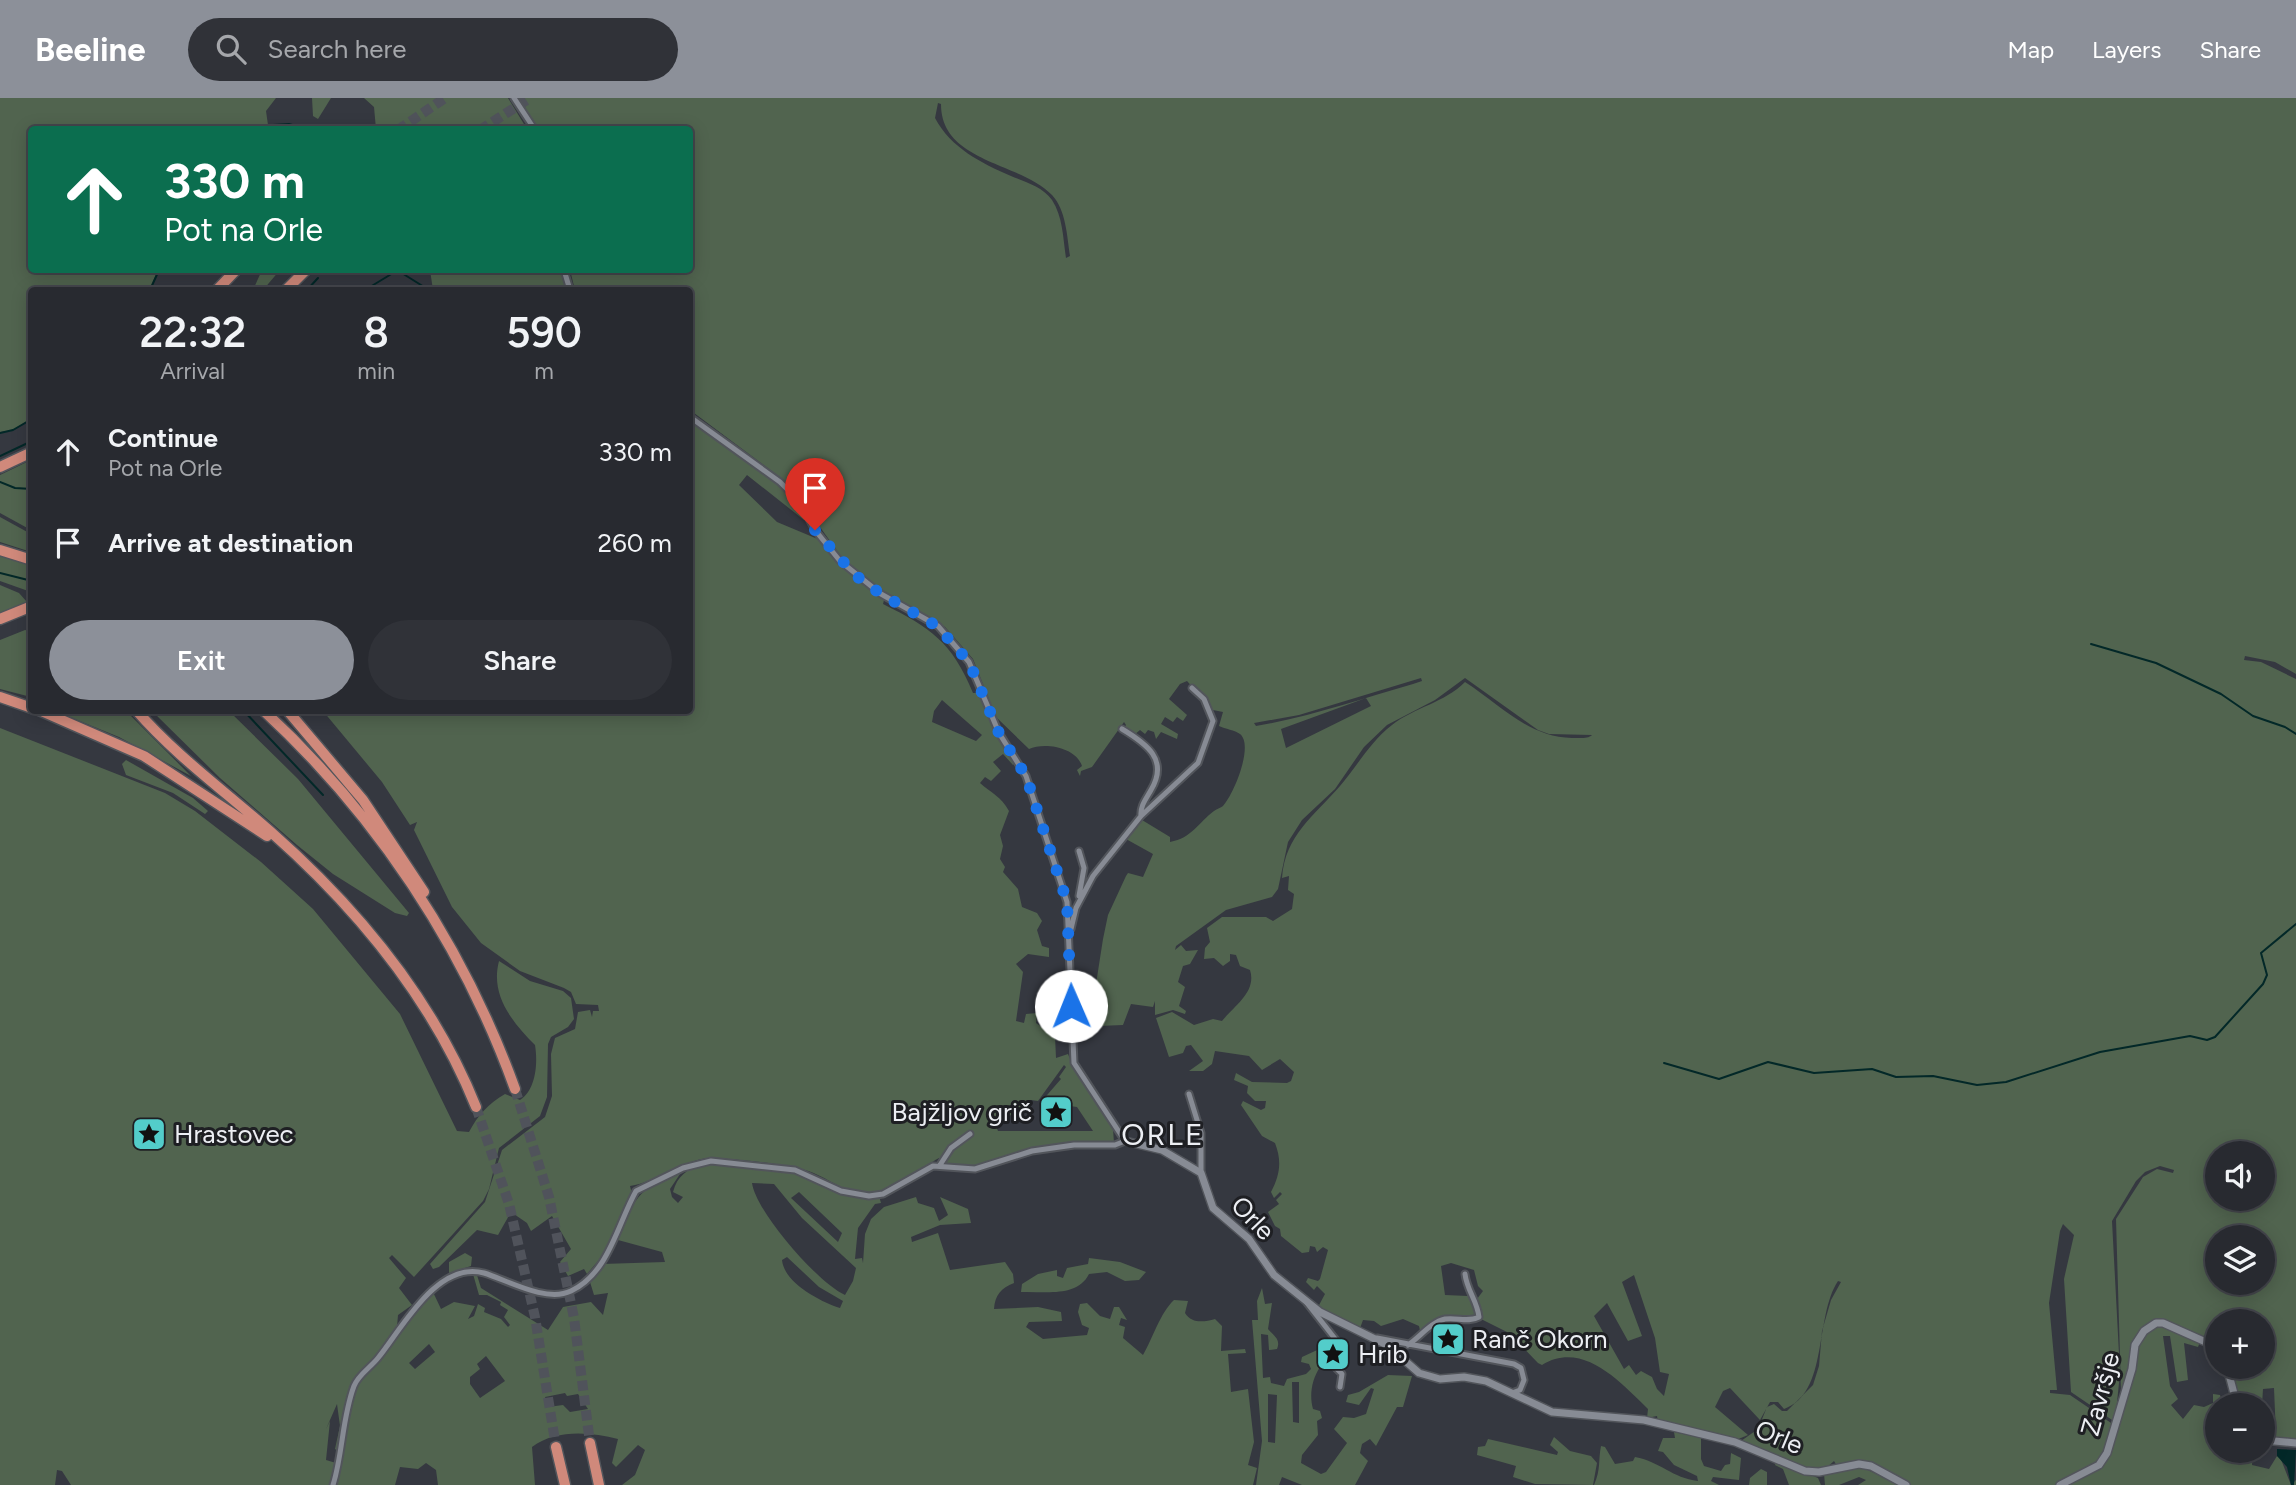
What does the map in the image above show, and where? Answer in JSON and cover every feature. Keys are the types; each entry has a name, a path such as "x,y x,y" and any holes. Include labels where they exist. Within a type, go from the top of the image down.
{"highway":[{"path":"220,287 233,273"},
{"path":"289,287 303,273"},
{"path":"0,467 28,454"},
{"path":"0,550 28,559"},
{"path":"0,620 28,608"},
{"path":"0,697 28,707"},
{"path":"49,714 113,741 166,768 240,817 320,877"},
{"path":"140,714 174,749 320,877 368,930 421,1001 461,1068 477,1107"},
{"path":"266,714 352,804 430,913"},
{"path":"289,714 377,818 416,879 430,913 483,1009 515,1089"},
{"path":"590,1443 599,1485"},
{"path":"556,1447 565,1485"}],"street":[{"path":"514,98 532,126"},
{"path":"693,418 792,492 815,530 855,575 881,594 926,618 950,637 969,662 999,733 1026,776 1067,907 1074,1063 1125,1141"},
{"path":"1067,907 1077,905 1093,876 1141,816 1198,763 1213,721 1204,699 1192,688"},
{"path":"1122,729 1144,742 1159,765 1160,772 1142,805 1141,816"},
{"path":"1069,940 1084,868 1079,851"},
{"path":"1189,1094 1203,1141 1201,1173"},
{"path":"940,1165 951,1148 970,1134"},
{"path":"333,1485 355,1383 378,1359 407,1316 447,1280 472,1272 542,1292 570,1291 583,1284 616,1240 636,1191 699,1162 796,1170 841,1191 860,1196 883,1194 923,1170 940,1165 975,1169 1032,1151 1074,1145 1115,1145 1125,1141 1174,1155 1201,1173"},
{"name":"Orle","path":"1201,1173 1213,1208 1249,1239 1274,1275 1305,1301 1387,1345 1426,1376 1440,1379 1476,1378 1552,1412 1644,1420 1735,1442 1805,1471 1819,1472 1859,1464 1871,1466 1906,1485"},
{"path":"1408,1345 1436,1323 1448,1318 1470,1321 1479,1317 1475,1299 1467,1291 1465,1274"},
{"path":"1305,1301 1336,1340 1335,1367 1342,1374 1340,1387"},
{"name":"Završje","path":"2060,1485 2099,1465 2107,1453 2132,1369 2135,1345 2144,1331 2156,1323 2163,1323 2205,1342"},
{"name":"Orle","path":"1364,1335 1514,1364 1521,1368 1524,1380 1520,1390 1511,1393"},
{"path":"2275,1441 2296,1443"}],"shaded area":[{"path":"0,98 276,98 266,111 266,126 28,126 28,273 157,273 150,287 28,287 28,420 13,430 0,432"},
{"path":"312,98 331,98 318,119 313,116"},
{"path":"364,98 508,98 525,126 376,126 374,107"},
{"path":"515,98 2296,98 2296,674 2275,662 2245,656 2244,660 2261,662 2296,679 2296,1442 2275,1439 2274,1388 2263,1389 2263,1393 2236,1393 2232,1379 2275,1379 2275,1309 2205,1309 2205,1340 2162,1321 2139,1333 2121,1391 2116,1219 2143,1177 2157,1169 2173,1173 2174,1170 2160,1166 2145,1172 2136,1181 2112,1221 2120,1373 2115,1422 2071,1392 2064,1279 2074,1235 2063,1224 2060,1231 2049,1303 2057,1390 2050,1390 2050,1393 2070,1395 2114,1425 2097,1465 2055,1485 1909,1485 1872,1464 1837,1466 1834,1461 1825,1469 1807,1470 1741,1441 1758,1429 1766,1409 1760,1420 1730,1388 1723,1391 1715,1407 1748,1435 1736,1440 1658,1422 1657,1416 1647,1418 1648,1409 1600,1367 1572,1358 1557,1359 1542,1365 1509,1333 1481,1319 1477,1299 1483,1291 1478,1286 1474,1270 1451,1263 1441,1266 1445,1295 1468,1296 1475,1307 1476,1317 1430,1325 1421,1335 1419,1326 1403,1319 1381,1326 1374,1321 1363,1320 1359,1331 1318,1307 1325,1294 1317,1286 1314,1290 1306,1282 1308,1278 1318,1281 1320,1279 1328,1250 1323,1247 1317,1252 1315,1247 1310,1246 1309,1252 1302,1253 1281,1236 1280,1229 1275,1226 1268,1212 1279,1204 1276,1200 1282,1194 1280,1192 1274,1198 1271,1192 1279,1168 1279,1156 1275,1143 1262,1136 1241,1105 1243,1101 1261,1110 1265,1108 1266,1101 1255,1101 1247,1093 1248,1086 1234,1080 1236,1073 1252,1082 1287,1083 1291,1081 1294,1072 1280,1059 1262,1070 1249,1056 1215,1051 1212,1064 1203,1071 1189,1071 1203,1061 1191,1045 1186,1046 1183,1053 1169,1057 1156,1018 1172,1012 1194,1025 1213,1019 1222,1021 1243,998 1250,985 1250,970 1240,966 1236,955 1230,954 1230,961 1223,966 1214,958 1204,959 1205,948 1210,942 1207,928 1222,917 1266,917 1273,921 1292,909 1294,894 1288,890 1289,876 1282,878 1284,863 1295,838 1377,739 1392,725 1448,695 1465,682 1528,726 1542,732 1549,734 1538,730 1465,678 1435,700 1387,725 1364,747 1335,789 1302,820 1288,842 1278,889 1272,897 1226,910 1176,946 1175,950 1181,945 1186,951 1198,950 1190,964 1183,966 1178,982 1185,987 1179,1006 1186,1011 1185,1014 1173,1010 1155,1015 1155,1001 1153,1007 1131,1004 1123,1025 1098,1026 1096,984 1108,915 1128,873 1143,877 1153,854 1126,839 1142,820 1170,837 1170,842 1178,840 1223,806 1241,770 1244,740 1240,734 1219,726 1223,712 1213,710 1187,681 1180,684 1169,699 1187,715 1183,721 1177,717 1173,722 1165,717 1161,724 1178,734 1177,739 1161,732 1156,739 1154,732 1148,730 1145,734 1140,730 1134,735 1124,728 1124,722 1092,767 1081,771 1080,776 1077,770 1082,766 1079,760 1067,750 1051,746 1029,749 996,717 973,659 945,627 876,588 848,566 789,484 693,412 693,287 574,287 571,273 693,273 693,126 532,126","holes":["938,103 941,104 944,123 954,138 968,150 1022,175 1052,195 1063,216 1070,256 1066,258 1060,221 1056,207 1048,195 1033,185 989,166 958,146 935,118","1421,678 1422,681 1315,713 1256,726 1254,723 1299,715","1366,698 1371,706 1286,748 1281,729","1549,734 1592,735 1572,738","1634,1275 1655,1338 1660,1372 1669,1374 1664,1396 1657,1389 1652,1377 1641,1371 1636,1375 1629,1365 1624,1369 1594,1316 1607,1303 1628,1341 1642,1336 1622,1282","1838,1281 1841,1282 1831,1300 1824,1325 1831,1296","1821,1338 1819,1366 1813,1385 1800,1398 1815,1371","1797,1401 1787,1411 1782,1411 1774,1404 1767,1407 1770,1402 1778,1402 1784,1409"]},
{"path":"261,273 277,273 266,287 254,287"},
{"path":"430,273 561,273 565,287 433,287"},
{"path":"693,423 784,489 806,517 804,520 747,475 739,485 777,522 820,540 834,558 884,600 883,604 938,638 957,661 973,693 977,693 987,706 997,736 1015,763 1013,765 1003,754 993,762 1001,771 991,781 985,777 980,783 999,798 1009,811 1000,835 1003,846 1000,859 1005,867 1003,872 1018,889 1022,907 1037,913 1042,921 1037,930 1042,946 1049,948 1049,957 1028,954 1016,964 1023,972 1016,1021 1024,1023 1026,1014 1037,1013 1036,1023 1055,1036 1056,1058 1068,1054 1074,1069 1113,1129 1114,1143 1059,1144 1023,1151 973,1167 941,1163 939,1158 892,1186 865,1193 847,1190 814,1173 797,1168 730,1159 699,1160 630,1186 632,1194 605,1253 587,1274 584,1269 568,1276 560,1262 571,1249 552,1216 531,1231 527,1223 511,1212 498,1235 477,1230 439,1267 433,1269 430,1264 485,1202 502,1150 545,1117 552,1096 551,1054 555,1038 575,1029 578,1012 590,1010 592,1017 593,1011 599,1011 598,1005 576,1004 571,992 520,971 481,943 452,907 414,830 417,822 410,825 382,782 325,714 693,714","holes":["942,700 982,735 976,741 932,722 934,711","1064,1065 1066,1067 1059,1077 1061,1079 1041,1102 1077,1107 1093,1131 998,1131 996,1126 1031,1100 1038,1101"]},
{"path":"28,461 28,528 0,513 0,475"},
{"path":"0,517 28,532 28,551 0,542"},
{"path":"0,554 28,564 28,591 0,581"},
{"path":"0,585 19,593 27,602 0,613"},
{"path":"28,630 28,696 0,689 0,640"},
{"path":"62,714 129,714 191,776 119,737"},
{"path":"155,714 232,714 298,779 409,913 407,916 395,913 333,874 220,778"},
{"path":"0,728 165,793 195,811 261,862 313,909 400,1014 457,1131 469,1132 484,1110 505,1094 520,1100 530,1090 535,1076 535,1045 518,1027 500,996 497,973 499,961 530,981 563,991 571,998 574,1019 568,1027 551,1037 548,1044 547,1097 540,1116 499,1148 489,1189 483,1201 414,1277 392,1255 389,1258 406,1278 399,1288 412,1305 398,1315 397,1327 384,1348 358,1376 338,1451 335,1449 340,1426 337,1404 326,1429 330,1421 326,1460 336,1463 331,1485 71,1485 62,1471 57,1470 55,1485 0,1485"},
{"path":"126,760 193,798 208,811 205,814 173,793 126,775 122,764"},
{"path":"1057,1002 1069,1002 1069,1041 1058,1041"},
{"path":"703,1164 796,1173 843,1195 879,1196 881,1203 875,1204 858,1228 855,1259 862,1258 863,1263 865,1234 871,1219 884,1207 916,1197 918,1203 934,1208 939,1221 948,1215 940,1197 968,1209 971,1223 940,1225 911,1237 912,1242 938,1233 950,1270 1005,1262 1013,1274 1014,1283 1000,1293 994,1309 1038,1307 1061,1312 1062,1321 1029,1322 1026,1327 1043,1339 1087,1335 1089,1328 1082,1325 1078,1312 1080,1304 1087,1303 1100,1316 1110,1319 1114,1307 1119,1307 1127,1320 1121,1318 1119,1325 1125,1327 1123,1338 1143,1355 1169,1305 1174,1300 1188,1301 1185,1313 1191,1319 1215,1319 1222,1326 1221,1351 1245,1349 1246,1353 1228,1354 1231,1392 1248,1389 1254,1442 1248,1465 1257,1468 1253,1485 622,1485 635,1475 645,1450 638,1445 616,1467 612,1463 618,1439 574,1434 552,1437 532,1447 535,1485 438,1485 436,1470 426,1463 418,1469 400,1467 395,1485 336,1485 356,1386 384,1355 403,1325 433,1292 441,1309 454,1302 475,1306 468,1319 474,1316 478,1304 485,1308 484,1312 501,1319 508,1327 510,1325 504,1317 508,1310 500,1305 501,1302 487,1295 479,1295 473,1274 477,1275 481,1288 548,1330 563,1307 591,1302 603,1315 608,1293 594,1295 590,1282 602,1264 665,1262 662,1252 618,1240 634,1203 656,1183 682,1171 670,1189 672,1197 678,1203 683,1197 673,1192 677,1182 688,1171","holes":["752,1183 774,1184 802,1218 856,1268 853,1281 845,1295 833,1288 805,1262 764,1211","799,1192 842,1233 838,1242 791,1198","787,1257 819,1287 843,1301 840,1308 796,1284 784,1268 782,1260","429,1344 435,1352 415,1369 409,1363","486,1356 505,1381 480,1398 470,1384 470,1377 480,1369 477,1364","565,1393 567,1396 578,1394 588,1409 570,1412 563,1405 548,1407 545,1397"]},
{"path":"465,1253 472,1257 471,1266 449,1273 449,1262"},
{"path":"1089,1258 1120,1262 1146,1272 1139,1280 1125,1281 1107,1272 1089,1274 1084,1282 1069,1290 1021,1292 1022,1284 1038,1274 1057,1270 1057,1276 1063,1278 1067,1268 1088,1264"},
{"path":"1262,1288 1265,1304 1272,1303 1268,1329 1277,1340 1277,1349 1269,1350 1268,1335 1261,1334 1263,1378 1270,1377 1271,1383 1284,1386 1287,1379 1306,1374 1311,1369 1309,1364 1301,1362 1302,1357 1328,1345 1333,1347 1331,1362 1320,1367 1313,1382 1313,1409 1320,1411 1322,1418 1317,1421 1318,1435 1302,1455 1301,1463 1321,1474 1326,1472 1347,1443 1334,1429 1343,1417 1354,1418 1366,1414 1374,1389 1371,1388 1359,1405 1346,1402 1348,1395 1359,1392 1388,1375 1412,1376 1403,1407 1397,1407 1376,1446 1370,1439 1362,1444 1360,1453 1368,1461 1355,1485 1302,1485 1282,1477 1279,1485 1256,1485 1262,1441 1252,1320 1258,1320 1257,1301","holes":["1292,1382 1299,1382 1299,1423 1293,1422","1268,1394 1277,1395 1275,1443 1268,1442"]},
{"path":"2162,1325 2200,1342 2198,1347 2184,1343 2188,1380 2177,1382 2170,1336 2163,1336 2170,1386 2178,1399 2171,1405 2183,1419 2194,1405 2205,1407 2205,1463 2252,1463 2269,1469 2277,1456 2280,1457 2291,1485 2065,1485 2101,1466 2138,1343 2152,1327"},
{"path":"1674,1432 1701,1438 1701,1459 1704,1466 1721,1471 1725,1465 1730,1464 1731,1453 1741,1458 1739,1480 1713,1477 1711,1481 1719,1485 1594,1485 1601,1446 1605,1447 1615,1464 1633,1461 1635,1457 1652,1462 1681,1477 1698,1481 1697,1476 1674,1465 1663,1452 1658,1451 1663,1438 1675,1438"},
{"path":"1554,1437 1570,1451 1591,1456 1597,1463 1593,1485 1535,1484 1513,1477 1516,1466 1477,1455 1478,1447 1485,1446 1488,1439 1557,1455 1558,1452 1550,1445"},
{"path":"2277,1449 2296,1450 2294,1485 2291,1485 2287,1467 2277,1456"},
{"path":"1776,1461 1818,1478 1821,1485 1789,1485 1783,1469 1775,1465"},
{"path":"1861,1467 1901,1485 1858,1485 1866,1480 1859,1477 1839,1485 1825,1485 1824,1474"},
{"path":"1761,1469 1767,1472 1767,1485 1749,1485 1750,1478"}],"waterway":[{"path":"273,125 296,126"},
{"path":"151,287 158,273"},
{"path":"370,287 393,273"},
{"path":"402,273 424,287"},
{"path":"310,287 318,278"},
{"path":"0,433 13,430 28,421"},
{"path":"0,456 28,443"},
{"path":"0,482 15,488 28,489"},
{"path":"0,573 28,580"},
{"path":"2091,644 2156,663 2221,694 2253,716 2285,727 2296,734"},
{"path":"247,714 323,795"},
{"path":"1664,1063 1719,1079 1768,1062 1814,1073 1872,1069 1896,1077 1933,1076 1977,1085 2006,1082 2100,1052 2190,1036 2207,1040 2215,1037 2263,984 2267,975 2261,953 2296,924"}],"tunnel":[{"path":"404,126 445,98"},
{"path":"486,126 530,98"},
{"path":"515,1089 549,1197 574,1318 590,1443"},
{"path":"476,1107 509,1204 535,1317 556,1447"}],"place":[{"name":"Bajžljov grič","path":"1056,1112"},
{"name":"Hrastovec","path":"149,1134"},
{"name":"Ranč Okorn","path":"1448,1339"},
{"name":"Hrib","path":"1333,1354"}],"district":[{"name":"ORLE","path":"1163,1135"}],"route":[{"path":"815,530 855,575 881,594 937,626 950,637 969,662 999,733 1026,776 1067,902 1071,1006"}]}
